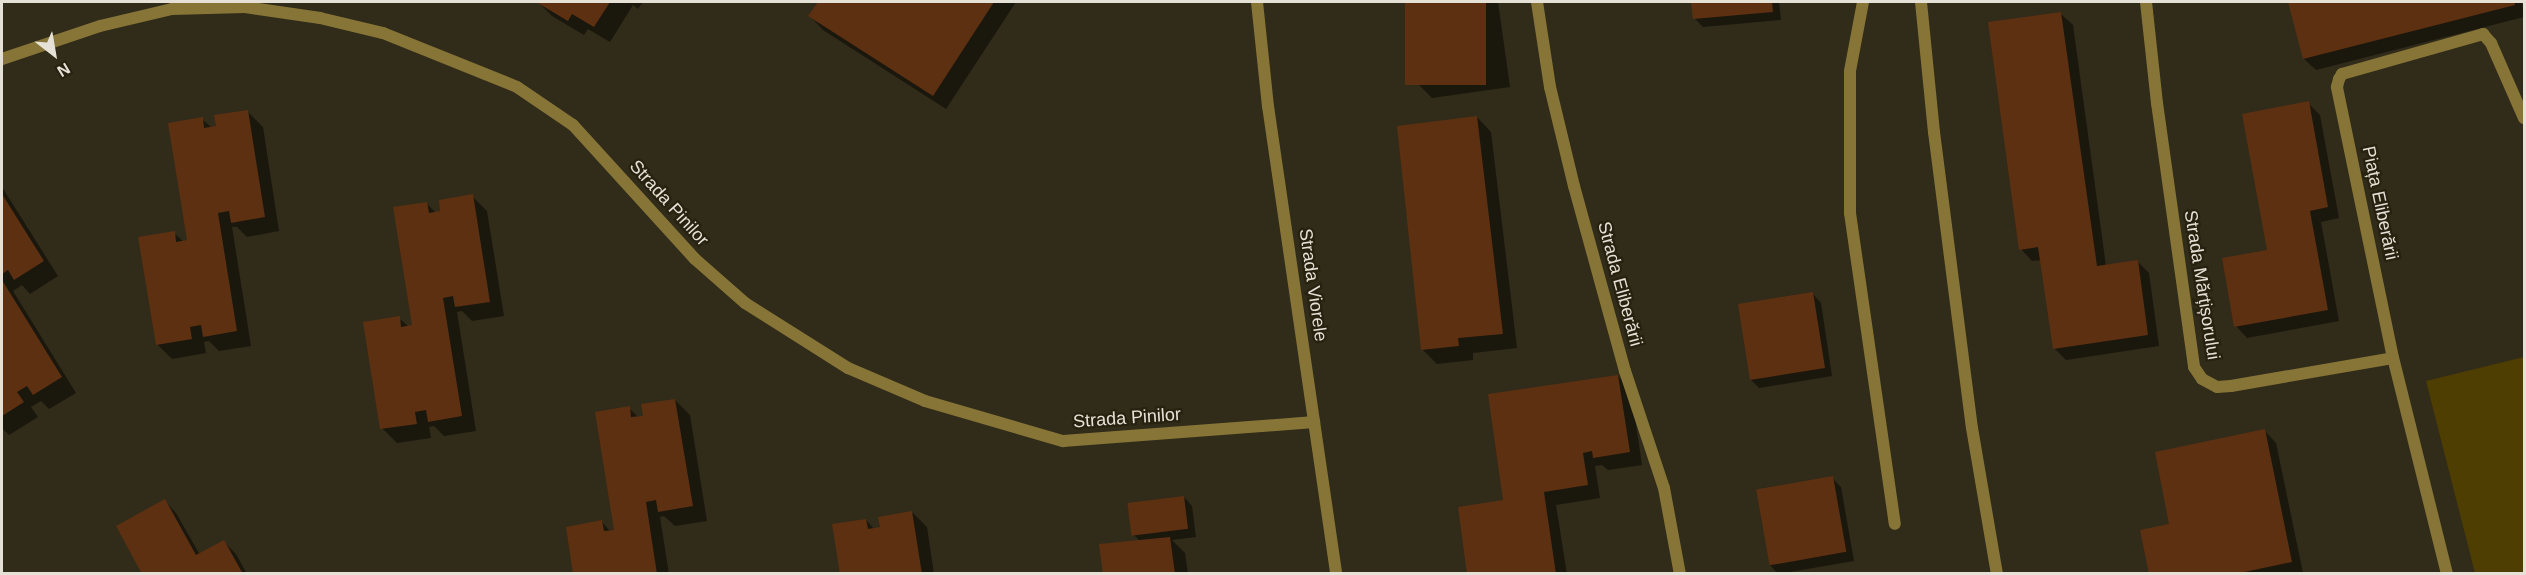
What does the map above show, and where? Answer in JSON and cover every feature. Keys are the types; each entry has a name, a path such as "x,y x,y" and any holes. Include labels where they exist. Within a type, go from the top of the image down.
{"street":[{"name":"Strada Viorele","path":"1257,2 1268,106 1336,573"},
{"name":"Strada Eliberării","path":"1537,2 1550,87 1574,186 1625,371 1664,488 1680,573"},
{"path":"1863,2 1850,71 1850,213 1894,524"},
{"path":"1921,2 1934,132 1972,428 1997,573"},
{"name":"Strada Mărțișorului","path":"2146,2 2157,102 2194,367 2202,379 2217,387 2231,386 2393,358"},
{"name":"Strada Pinilor","path":"2,59 100,26 172,9 246,7 320,18 383,33 517,87 573,125 695,260 745,303 848,368 924,400 1063,441 1314,422"},
{"name":"Piața Eliberării","path":"2447,573 2393,358 2337,87 2342,74 2483,34 2491,43 2524,118"}],"shaded area":[{"path":"2524,357 2524,573 2475,573 2426,381"}],"building":[{"path":"536,2 610,2 594,27 572,14 568,21"},
{"path":"818,2 994,2 933,96 808,16"},
{"path":"1405,2 1486,2 1486,85 1405,85"},
{"path":"1691,2 1772,2 1773,12 1693,19"},
{"path":"2288,2 2514,2 2515,5 2303,59"},
{"path":"2061,12 2097,266 2138,260 2148,335 2053,349 2038,247 2019,250 1988,22"},
{"path":"2309,101 2328,207 2310,211 2328,310 2234,327 2222,258 2267,250 2242,114"},
{"path":"248,110 265,217 231,223 229,211 218,213 237,331 203,337 201,325 190,327 192,339 156,345 138,237 175,231 176,242 187,240 168,123 203,117 204,128 216,126 214,115"},
{"path":"1477,116 1503,334 1458,338 1459,346 1421,350 1397,126"},
{"path":"2,194 44,261 14,280 8,270 2,274"},
{"path":"473,194 490,302 455,307 453,296 443,298 462,416 428,422 426,410 415,412 417,424 380,429 363,322 400,316 401,327 412,325 393,207 427,202 429,213 440,211 439,200"},
{"path":"2,280 62,377 33,395 27,386 17,392 24,402 2,416"},
{"path":"1813,292 1825,368 1750,380 1738,304"},
{"path":"1618,375 1630,452 1593,458 1592,451 1583,453 1588,485 1544,492 1556,574 1467,574 1458,507 1503,500 1488,394"},
{"path":"675,399 693,506 658,512 656,500 646,502 657,574 573,574 566,527 602,520 604,531 614,530 595,412 630,406 631,417 643,416 641,404"},
{"path":"2265,429 2292,562 2235,574 2149,574 2140,530 2169,524 2155,452"},
{"path":"1833,476 1846,552 1770,565 1756,490"},
{"path":"1184,496 1188,529 1131,536 1127,503"},
{"path":"165,499 196,555 224,540 243,574 142,574 116,526"},
{"path":"912,511 922,574 840,574 832,524 866,519 868,529 880,527 878,517"},
{"path":"1170,537 1175,574 1103,574 1099,544"}]}
